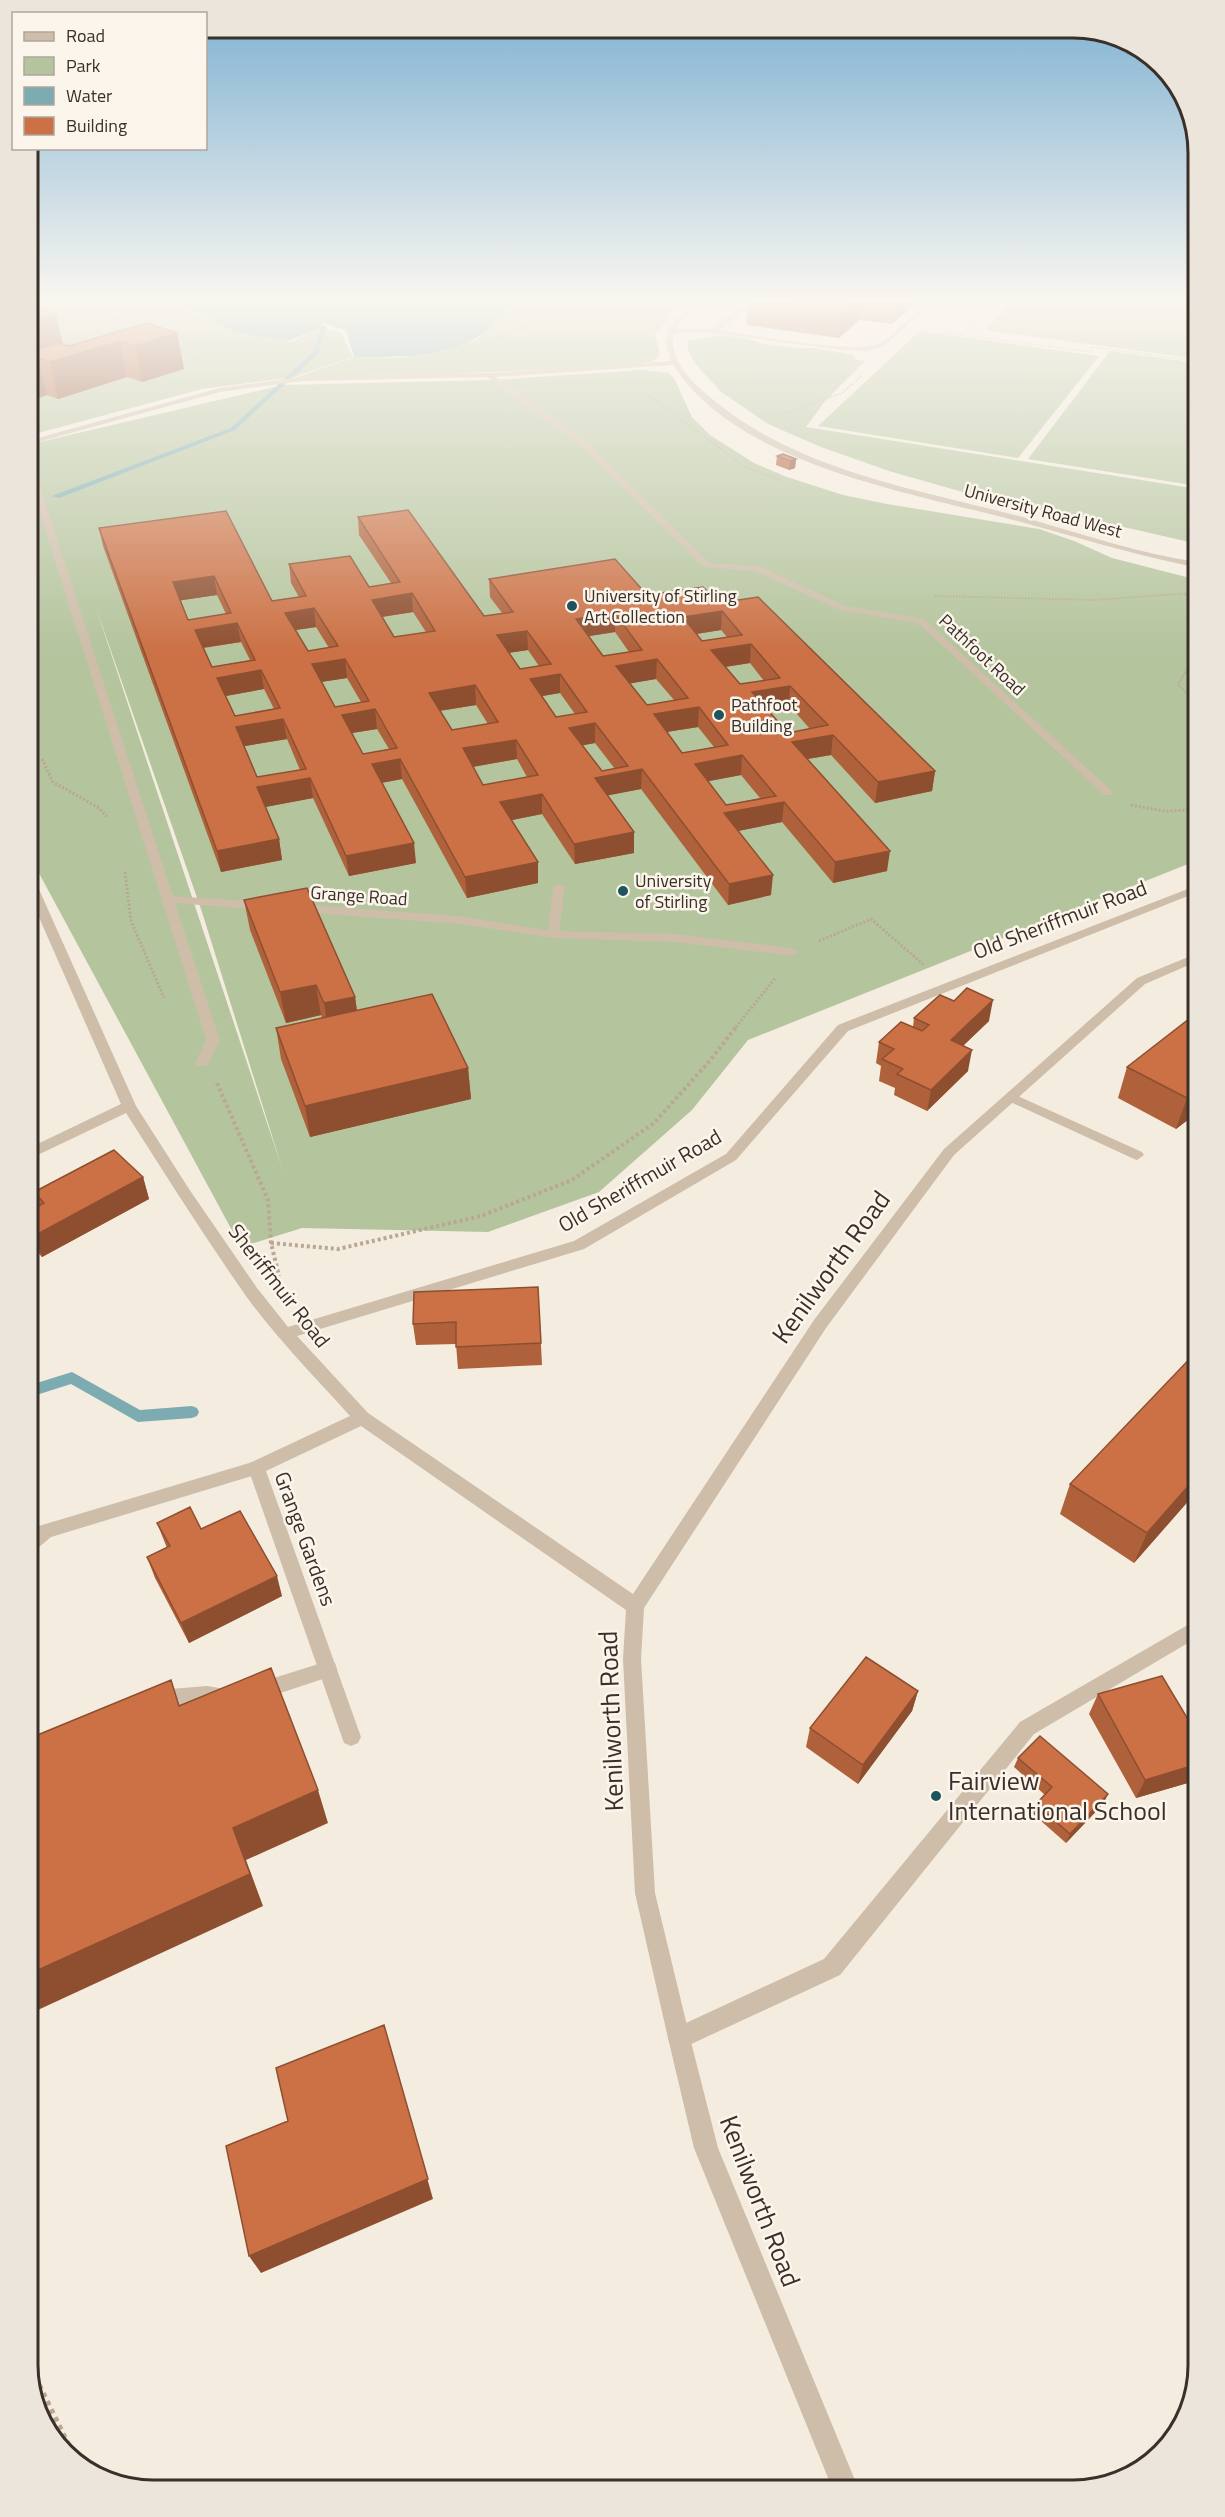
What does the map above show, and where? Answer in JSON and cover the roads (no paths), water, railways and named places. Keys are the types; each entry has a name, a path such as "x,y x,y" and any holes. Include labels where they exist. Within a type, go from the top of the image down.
{"street":[{"path":"38,440 120,417"},
{"name":"Pathfoot Road","path":"548,417 582,442 707,565 757,568 843,608 921,621 1108,794"},
{"name":"University Road West","path":"730,417 765,440 867,480 1188,563"},
{"path":"38,493 213,1040 202,1063"},
{"path":"554,934 559,886"},
{"name":"Old Sheriffmuir Road","path":"285,1334 579,1245 731,1157 843,1028 1188,892"},
{"name":"Grange Road","path":"168,899 459,920 554,934 675,938 794,952"},
{"name":"Sheriffmuir Road","path":"38,901 129,1106 190,1202 252,1292 285,1334 362,1418 635,1606"},
{"name":"Kenilworth Road","path":"842,2480 706,2148 679,2038 645,1893 632,1659 635,1606 820,1324 949,1152 1141,981 1188,961"},
{"path":"1011,1097 1137,1155"},
{"path":"38,1150 129,1106"},
{"name":"Grange Gardens","path":"351,1737 256,1468 362,1418"},
{"path":"38,1536 45,1531 256,1468"},
{"path":"679,2038 832,1967 1027,1728 1188,1633"},
{"path":"144,1700 207,1695 240,1698 328,1669"}],"waterway":[{"path":"56,496 233,429 246,417"},
{"path":"38,1389 72,1378 138,1416 192,1412"}],"place":[{"name":"University of Stirling Art Collection","path":"572,606"},
{"name":"Pathfoot Building","path":"719,715"},
{"name":"University of Stirling","path":"623,891"},
{"name":"Fairview International School","path":"936,1796"}]}
